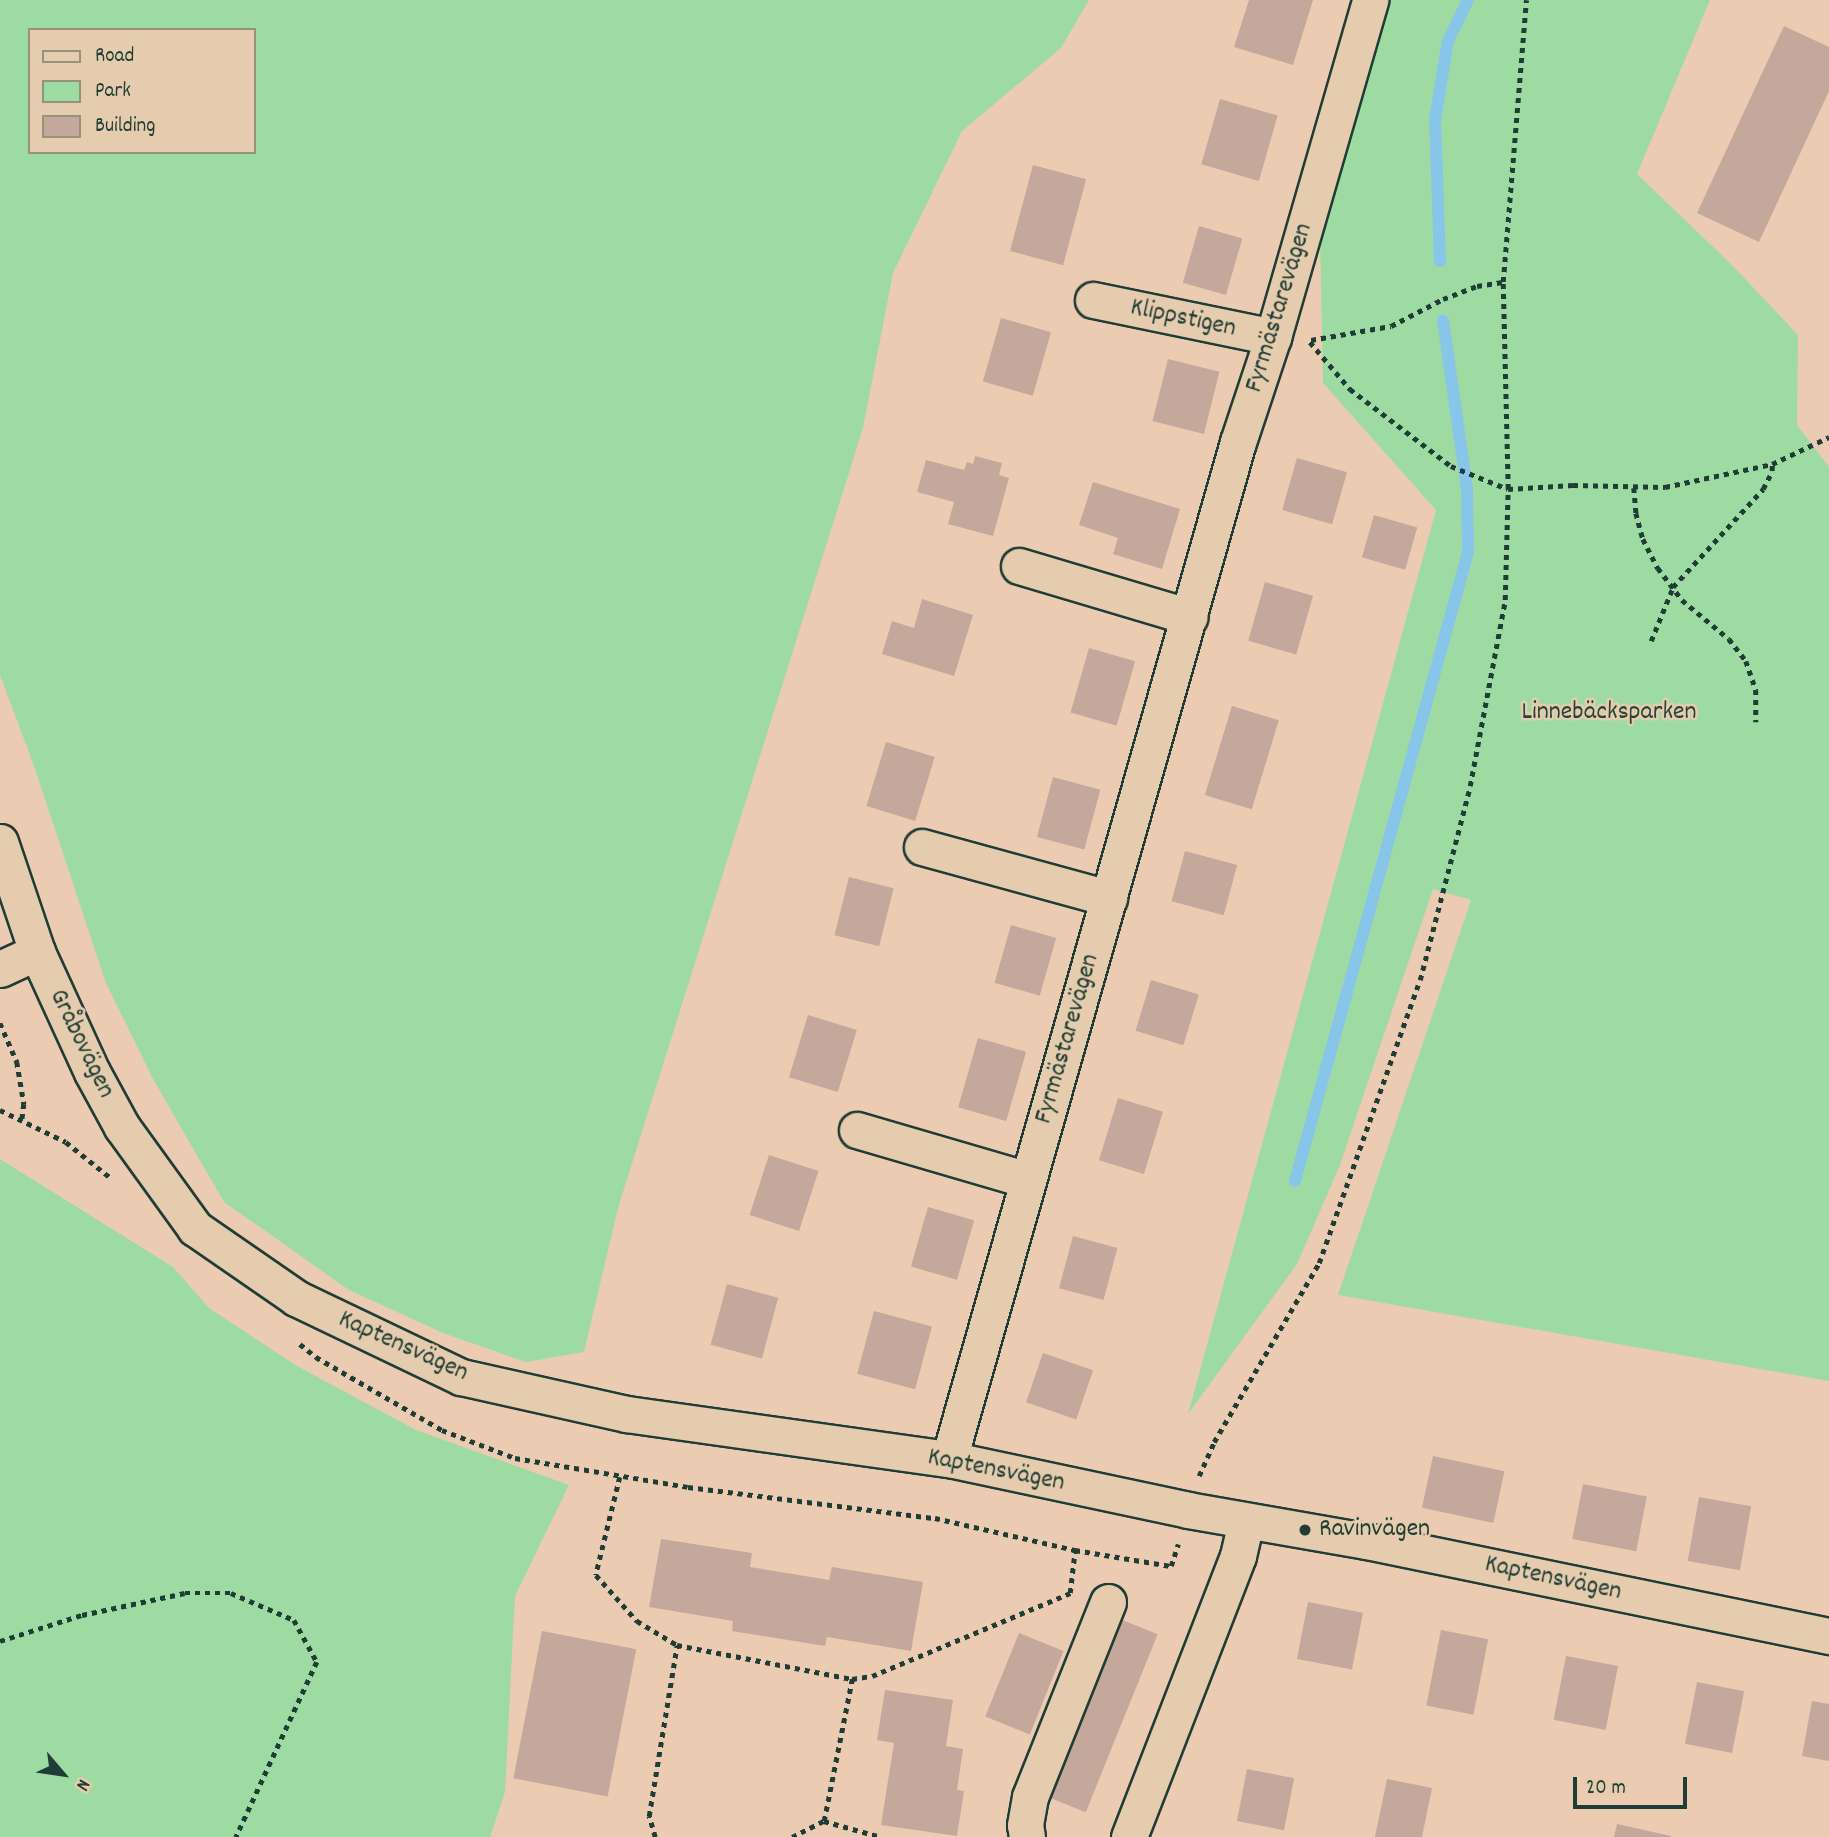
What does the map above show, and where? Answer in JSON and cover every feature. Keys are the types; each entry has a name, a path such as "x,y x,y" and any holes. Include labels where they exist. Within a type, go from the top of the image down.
{"street":[{"name":"Fyrmästarevägen","path":"948,1460 1238,442 1273,337 1370,0"},
{"name":"Klippstigen","path":"1093,300 1273,337"},
{"path":"1019,566 1190,617"},
{"name":"Gråbovägen","path":"0,842 37,951 92,1072 122,1127 195,1228"},
{"path":"922,847 1108,898"},
{"path":"0,969 37,951"},
{"path":"857,1130 1028,1180"},
{"name":"Kaptensvägen","path":"195,1228 296,1298 461,1377 627,1415 948,1460 1188,1510 1391,1546 1829,1636"},
{"path":"1136,1835 1238,1556 1246,1521"},
{"path":"1027,1837 1025,1825 1030,1797 1108,1602"}],"path":[{"path":"1171,1566 1188,1510 1214,1442 1319,1263 1420,980 1470,786 1504,600 1508,489 1503,282 1526,0"},
{"path":"1273,337 1308,341 1391,326 1443,299 1477,286 1503,282"},
{"path":"1308,341 1350,389 1451,466 1508,489 1573,485 1665,487 1772,464 1829,437"},
{"path":"1651,641 1673,587 1763,489 1772,471 1772,464"},
{"path":"1634,488 1636,513 1643,540 1658,568 1682,600 1729,639 1746,661 1756,690 1756,722"},
{"path":"0,1023 17,1062 24,1104 22,1120"},
{"path":"620,1476 596,1575 637,1621 677,1644 852,1679 872,1676 1070,1593 1075,1550"},
{"path":"0,1641 82,1615 185,1593 231,1593 294,1620 317,1662 236,1837"},
{"path":"655,1837 649,1816 677,1644"},
{"path":"824,1821 852,1679"},
{"path":"792,1837 824,1821 881,1837"}],"green space":[{"path":"0,0 1089,0 1061,48 962,131 893,273 863,428 618,1208 584,1352 526,1362 443,1333 349,1290 224,1202 153,1079 106,983 33,763 0,675"},
{"name":"Linnebäcksparken","path":"1387,0 1710,0 1637,174 1733,266 1798,335 1797,425 1829,467 1829,1381 1338,1295 1471,900 1433,889 1340,1165 1297,1264 1188,1414 1436,510 1323,383 1320,238"},
{"path":"0,1159 173,1267 209,1308 297,1366 416,1430 569,1485 515,1596 505,1792 490,1837 0,1837"}],"building":[{"path":"1249,0 1313,0 1293,65 1234,47"},
{"path":"1784,26 1829,47 1829,91 1759,242 1697,213"},
{"path":"1220,99 1278,116 1259,181 1201,164"},
{"path":"1033,165 1086,179 1063,265 1010,251"},
{"path":"1199,226 1242,238 1226,295 1183,283"},
{"path":"1001,318 1051,332 1033,396 983,381"},
{"path":"1168,359 1219,372 1204,434 1153,421"},
{"path":"975,456 1002,463 999,475 1009,478 993,536 948,524 954,502 917,492 926,460 964,470 967,462 973,464"},
{"path":"1297,458 1347,472 1332,524 1282,510"},
{"path":"1093,482 1180,509 1162,569 1113,554 1118,538 1079,525"},
{"path":"1374,515 1417,527 1405,570 1362,557"},
{"path":"1265,582 1313,596 1296,654 1248,641"},
{"path":"922,599 973,615 954,676 882,654 892,621 914,628"},
{"path":"1089,648 1135,661 1117,726 1071,712"},
{"path":"1232,706 1279,720 1252,809 1205,795"},
{"path":"886,742 935,757 915,821 866,806"},
{"path":"1053,777 1100,790 1084,850 1037,837"},
{"path":"1185,851 1237,865 1224,915 1172,901"},
{"path":"849,877 894,888 879,946 834,935"},
{"path":"1011,925 1056,938 1040,996 994,983"},
{"path":"1151,980 1199,995 1183,1045 1136,1031"},
{"path":"808,1015 857,1030 838,1092 789,1077"},
{"path":"978,1038 1026,1052 1006,1121 958,1107"},
{"path":"1118,1098 1163,1112 1144,1174 1099,1160"},
{"path":"769,1155 818,1171 799,1231 750,1215"},
{"path":"928,1207 974,1220 957,1280 911,1267"},
{"path":"1073,1236 1117,1248 1103,1300 1059,1288"},
{"path":"727,1284 778,1298 762,1359 711,1345"},
{"path":"874,1311 932,1327 915,1389 857,1374"},
{"path":"1043,1353 1093,1370 1076,1419 1026,1402"},
{"path":"1433,1456 1504,1471 1493,1523 1422,1508"},
{"path":"1583,1484 1647,1496 1636,1551 1572,1539"},
{"path":"1699,1497 1751,1506 1740,1570 1688,1561"},
{"path":"661,1539 752,1553 750,1567 829,1580 832,1567 923,1582 911,1651 827,1637 825,1646 732,1631 733,1621 649,1607"},
{"path":"1308,1602 1363,1613 1352,1670 1297,1659"},
{"path":"1115,1617 1158,1634 1086,1812 1043,1795"},
{"path":"1441,1630 1488,1639 1473,1715 1426,1706"},
{"path":"542,1631 636,1649 608,1797 513,1778"},
{"path":"1019,1633 1064,1651 1030,1734 985,1716"},
{"path":"1566,1656 1618,1666 1606,1730 1554,1720"},
{"path":"1697,1682 1744,1691 1732,1753 1685,1744"},
{"path":"885,1690 953,1700 946,1746 963,1749 957,1790 964,1791 957,1836 881,1825 894,1743 877,1740"},
{"path":"1812,1701 1829,1704 1829,1761 1802,1756"},
{"path":"1247,1769 1294,1778 1284,1830 1237,1821"},
{"path":"1387,1779 1432,1788 1422,1837 1375,1837"},
{"path":"1617,1824 1671,1836 1671,1837 1614,1837"}],"waterway":[{"path":"1440,261 1435,120 1448,41 1468,0"},
{"path":"1295,1181 1468,552 1467,489 1443,321"}],"place":[{"name":"Ravinvägen","path":"1305,1530"}]}
